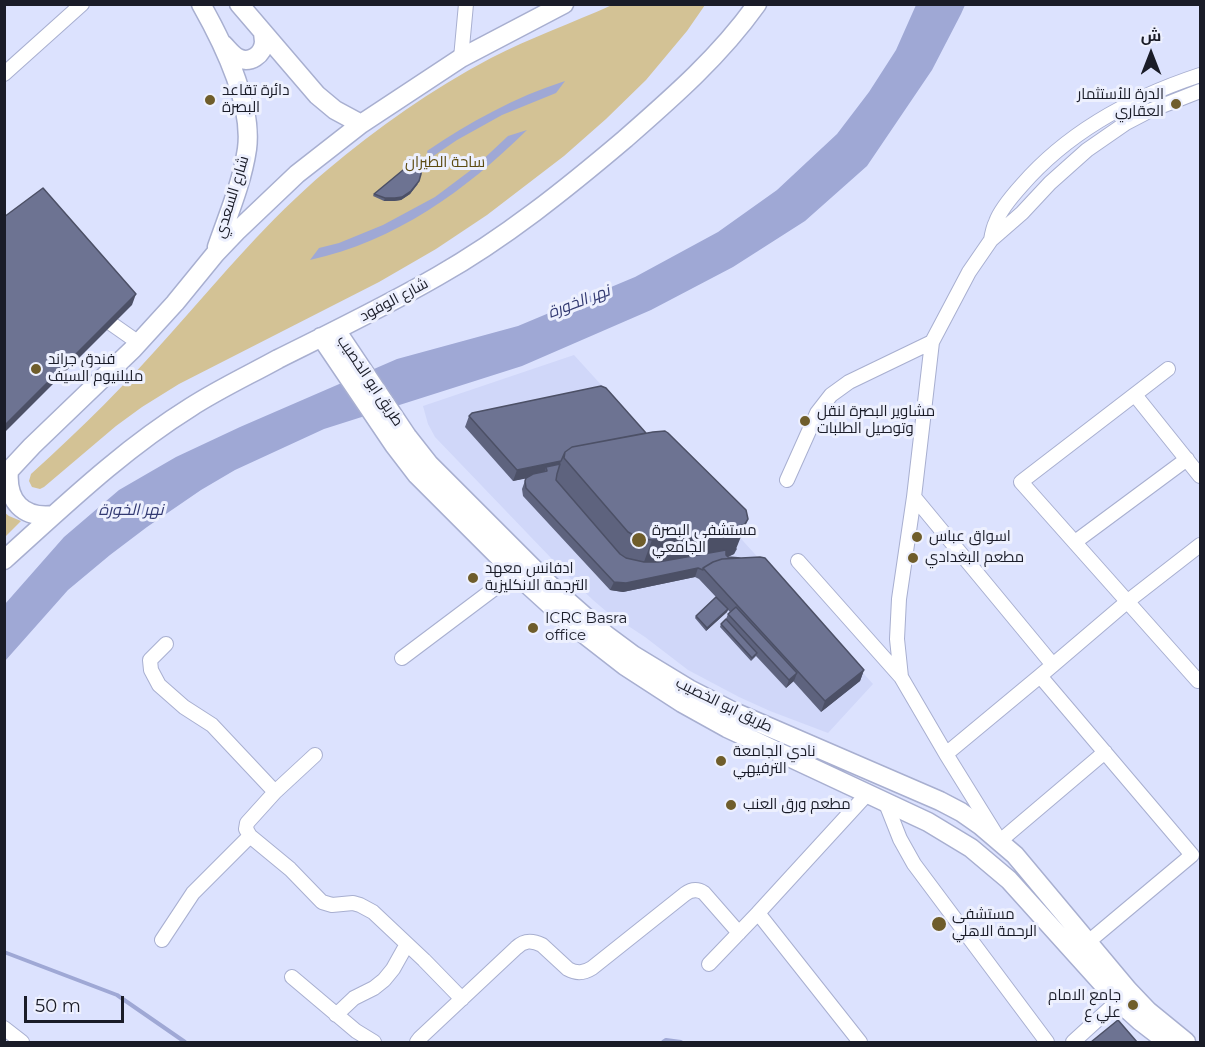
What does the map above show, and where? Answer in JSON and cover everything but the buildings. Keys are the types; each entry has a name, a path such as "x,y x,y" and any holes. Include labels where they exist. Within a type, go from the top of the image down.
{"main road":[{"name":"شارع السعدي","path":"201,4 220,40 235,76 246,114 248,131 241,176 215,254"},
{"path":"239,4 325,102 361,124"},
{"path":"54,515 44,516 23,510 10,493 7,473 139,343 236,232 297,174 361,124 461,58 564,4"},
{"path":"741,27 743,4"},
{"name":"شارع الوفود","path":"4,560 125,453 162,426 224,387 438,276 483,249 525,219 585,173 672,98 741,27 758,4"},
{"path":"220,40 236,57 249,60 258,56 262,49 263,32"},
{"name":"طريق ابو الخصيب","path":"329,334 384,416 441,477 581,614 624,648 731,720 928,822 971,848 1186,1042"},
{"name":"طريق ابو الخصيب","path":"384,416 394,445 417,475 515,573 571,624 625,666 682,703 940,801 961,812 1000,841 1028,869 1118,1001 1167,1042"}],"street":[{"path":"4,74 82,4"},
{"path":"461,58 466,4"},
{"path":"991,240 996,220 1014,194 1029,177 1072,139 1112,113 1146,95 1200,75"},
{"path":"901,677 897,619 932,342 969,272 991,240 1022,213 1050,183 1106,136 1126,123 1149,111 1200,91"},
{"path":"95,312 139,343"},
{"path":"787,480 816,413 831,395 849,382 932,342"},
{"path":"1168,369 1021,482 1198,681 1200,678"},
{"path":"1135,395 1200,476"},
{"path":"1075,542 1187,459"},
{"path":"914,497 1053,665"},
{"path":"946,754 1128,601 1200,545"},
{"path":"798,561 901,677 1000,841 1104,752"},
{"path":"402,658 515,573"},
{"path":"166,644 150,660 151,670 159,685 184,707 212,725 275,792"},
{"path":"1040,676 1192,855 1082,947"},
{"path":"315,755 275,792 247,823 246,829 250,836 290,869 322,902 332,905 353,903 372,912 462,999"},
{"path":"709,964 876,797 914,864 1047,1042"},
{"path":"162,940 193,893 250,836"},
{"path":"417,1042 525,942 531,941 542,945 563,965 573,971 583,972 693,890 705,893 739,933"},
{"path":"758,913 860,1042"},
{"path":"336,1014 354,998 384,980 407,944"},
{"path":"292,977 356,1031 374,1042"},
{"path":"1073,1042 1118,1001"},
{"path":"4,1028 22,1042"}],"shaded area":[{"name":"مستشفى البصرة الجامعي","path":"574,355 873,684 828,733 770,711 688,670 607,612 574,582 435,437 428,424 423,406"}],"green space":[{"name":"ساحة الطيران","path":"612,5 705,5 687,31 646,80 606,119 564,156 487,215 436,249 379,282 179,384 116,426 44,487 40,489 32,487 29,481 31,474 121,387 265,228 326,171 406,110 469,70 521,44"},
{"path":"5,513 21,521 5,537"}],"water":[{"name":"نهر الخورة","path":"916,5 965,5 932,70 867,166 805,221 733,267 651,310 522,366 324,429 235,470 201,490 110,555 68,590 5,661 5,604 64,537 119,490 176,457 397,359 518,326 635,277 718,232 777,190 837,134 869,92 896,50"},
{"path":"565,81 556,93 502,115 457,140 429,159 427,151 476,120 528,95"},
{"path":"527,130 479,173 427,211 371,240 310,260 319,248 339,243 383,225 435,197 475,167 508,136"}],"waterway":[{"path":"4,952 117,995 185,1042"},
{"path":"663,1042 666,1040 681,1042"}],"place":[{"name":"دائرة تقاعد البصرة","path":"210,100"},
{"name":"الدرة للأستثمار العقاري","path":"1176,104"},
{"name":"فندق جراند مليلنيوم السيف","path":"36,369"},
{"name":"مشاوير البصرة لنقل وتوصيل الطلبات","path":"805,421"},
{"name":"اسواق عباس","path":"917,537"},
{"name":"مستشفى البصرة الجامعي","path":"639,540"},
{"name":"مطعم البغدادي","path":"913,558"},
{"name":"ادفانس معهد الترجمة الانكليزية","path":"473,578"},
{"name":"ICRC Basra office","path":"533,628"},
{"name":"نادي الجامعة الترفيهي","path":"721,761"},
{"name":"مطعم ورق العنب","path":"731,805"},
{"name":"مستشفى الرحمة الاهلي","path":"939,924"},
{"name":"جامع الامام علي ع","path":"1133,1005"}]}
